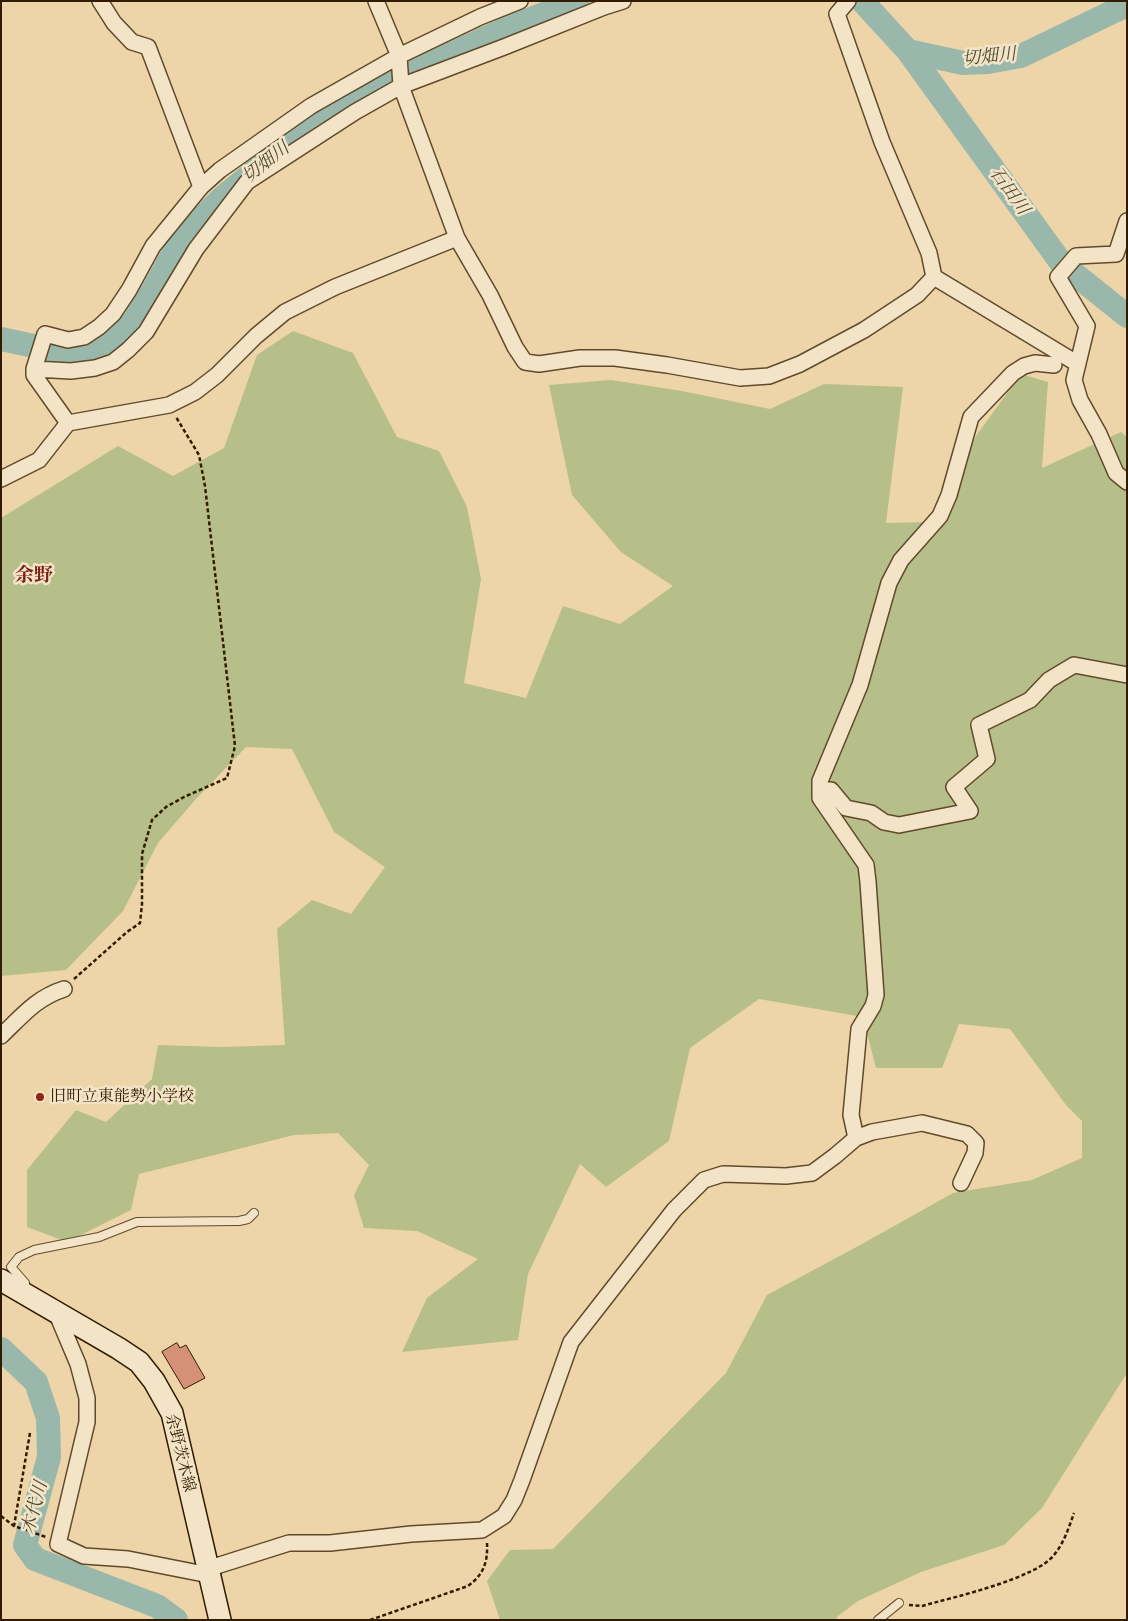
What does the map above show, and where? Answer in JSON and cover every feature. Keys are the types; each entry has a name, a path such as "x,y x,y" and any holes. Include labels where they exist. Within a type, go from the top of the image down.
{"main road":[{"name":"余野茨木線","path":"1,1280 118,1348 139,1362 154,1381 172,1413 220,1620"}],"street":[{"path":"100,1 114,23 132,42 148,48 201,188"},
{"path":"376,1 399,56 401,86 457,238 490,295 525,362 539,364 580,358 615,358 740,378 768,376 800,364 864,330 917,295 934,277"},
{"path":"68,423 34,375 34,368 45,334 68,340 84,337 113,314 154,246 201,188 220,170 311,106 399,56 480,17 520,1"},
{"path":"34,368 71,371 94,368 113,362 146,332 196,249 248,182 355,112 401,86 623,1"},
{"path":"843,3 837,14 882,142 929,253 934,277 1078,364"},
{"path":"1127,221 1116,254 1076,256 1058,277 1087,326 1074,380 1080,400 1116,473 1127,482"},
{"path":"1,478 38,460 68,423 169,405 195,392 217,375 256,336 285,312 335,287 457,238"},
{"path":"856,1138 851,1115 860,1029 873,1006 876,995 868,882 866,865 820,798 820,781 860,686 890,583 901,560 940,516 949,495 971,417 1013,373 1035,363 1054,365"},
{"path":"820,790 831,790 846,808 871,813 884,822 899,825 970,811 954,786 987,759 979,725 1030,700 1049,680 1074,665 1127,675"},
{"path":"1,1036 33,1004 48,994 64,989"},
{"path":"56,1312 78,1364 86,1398 87,1422 58,1544 84,1556 128,1559 208,1572 289,1543 330,1543 411,1534 482,1530 504,1516 514,1500 571,1342 674,1210 704,1180 724,1174 786,1176 812,1173 856,1138 872,1132 922,1123 967,1134 976,1143 975,1153 961,1183"}],"lane":[{"path":"21,1292 25,1282 11,1267 19,1257 34,1250 99,1237 137,1222 238,1221 248,1219 254,1213"},
{"path":"878,1620 899,1603"}],"path":[{"path":"64,989 127,932 140,923 142,854 152,820 166,807 227,778 235,746 204,478 199,455 169,405"},
{"path":"14,1526 30,1433"},
{"path":"899,1603 922,1606 1019,1577 1044,1565 1055,1555 1064,1540 1074,1513"},
{"path":"1,1516 14,1526 44,1536 58,1544"},
{"path":"370,1620 468,1586 478,1579 484,1568 487,1550 485,1528"}],"green space":[{"path":"293,331 353,353 397,437 439,451 467,507 481,579 464,683 526,698 563,606 620,624 673,586 621,552 572,495 549,385 611,380 682,391 770,409 824,384 903,387 886,523 933,522 976,436 1021,374 1048,382 1042,468 1121,432 1127,437 1127,1373 1042,1508 1004,1545 921,1572 858,1601 835,1620 500,1620 487,1581 510,1550 553,1549 726,1373 767,1295 953,1193 1032,1180 1082,1158 1082,1121 1066,1105 1010,1029 959,1024 942,1068 876,1068 863,1017 759,999 690,1048 669,1141 606,1187 580,1164 528,1274 518,1340 402,1352 427,1298 478,1259 417,1231 364,1228 354,1195 369,1165 338,1133 294,1135 139,1174 131,1210 67,1242 27,1227 27,1170 76,1110 106,1122 152,1079 158,1045 222,1047 285,1045 277,929 312,900 351,914 385,867 334,832 292,749 246,747 195,800 158,843 123,911 66,970 1,976 1,518 118,446 173,476 224,448 257,355"}],"building":[{"path":"177,1343 180,1348 186,1345 205,1378 184,1389 162,1352"}],"waterway":[{"name":"切畑川","path":"1,339 76,355 97,349 117,337 134,321 177,247 202,218 223,197 287,145 348,107 414,71 508,28 577,1"},
{"name":"石田川","path":"862,1 908,51 1062,264 1127,316"},
{"name":"切畑川","path":"908,51 963,63 988,62 1021,56 1127,5"},
{"name":"木代川","path":"1,1349 36,1382 48,1418 49,1457 25,1545 35,1559 157,1606 176,1620"}],"place":[{"name":"旧町立東能勢小学校","path":"40,1097"}],"district":[{"name":"余野","path":"34,576"}]}
